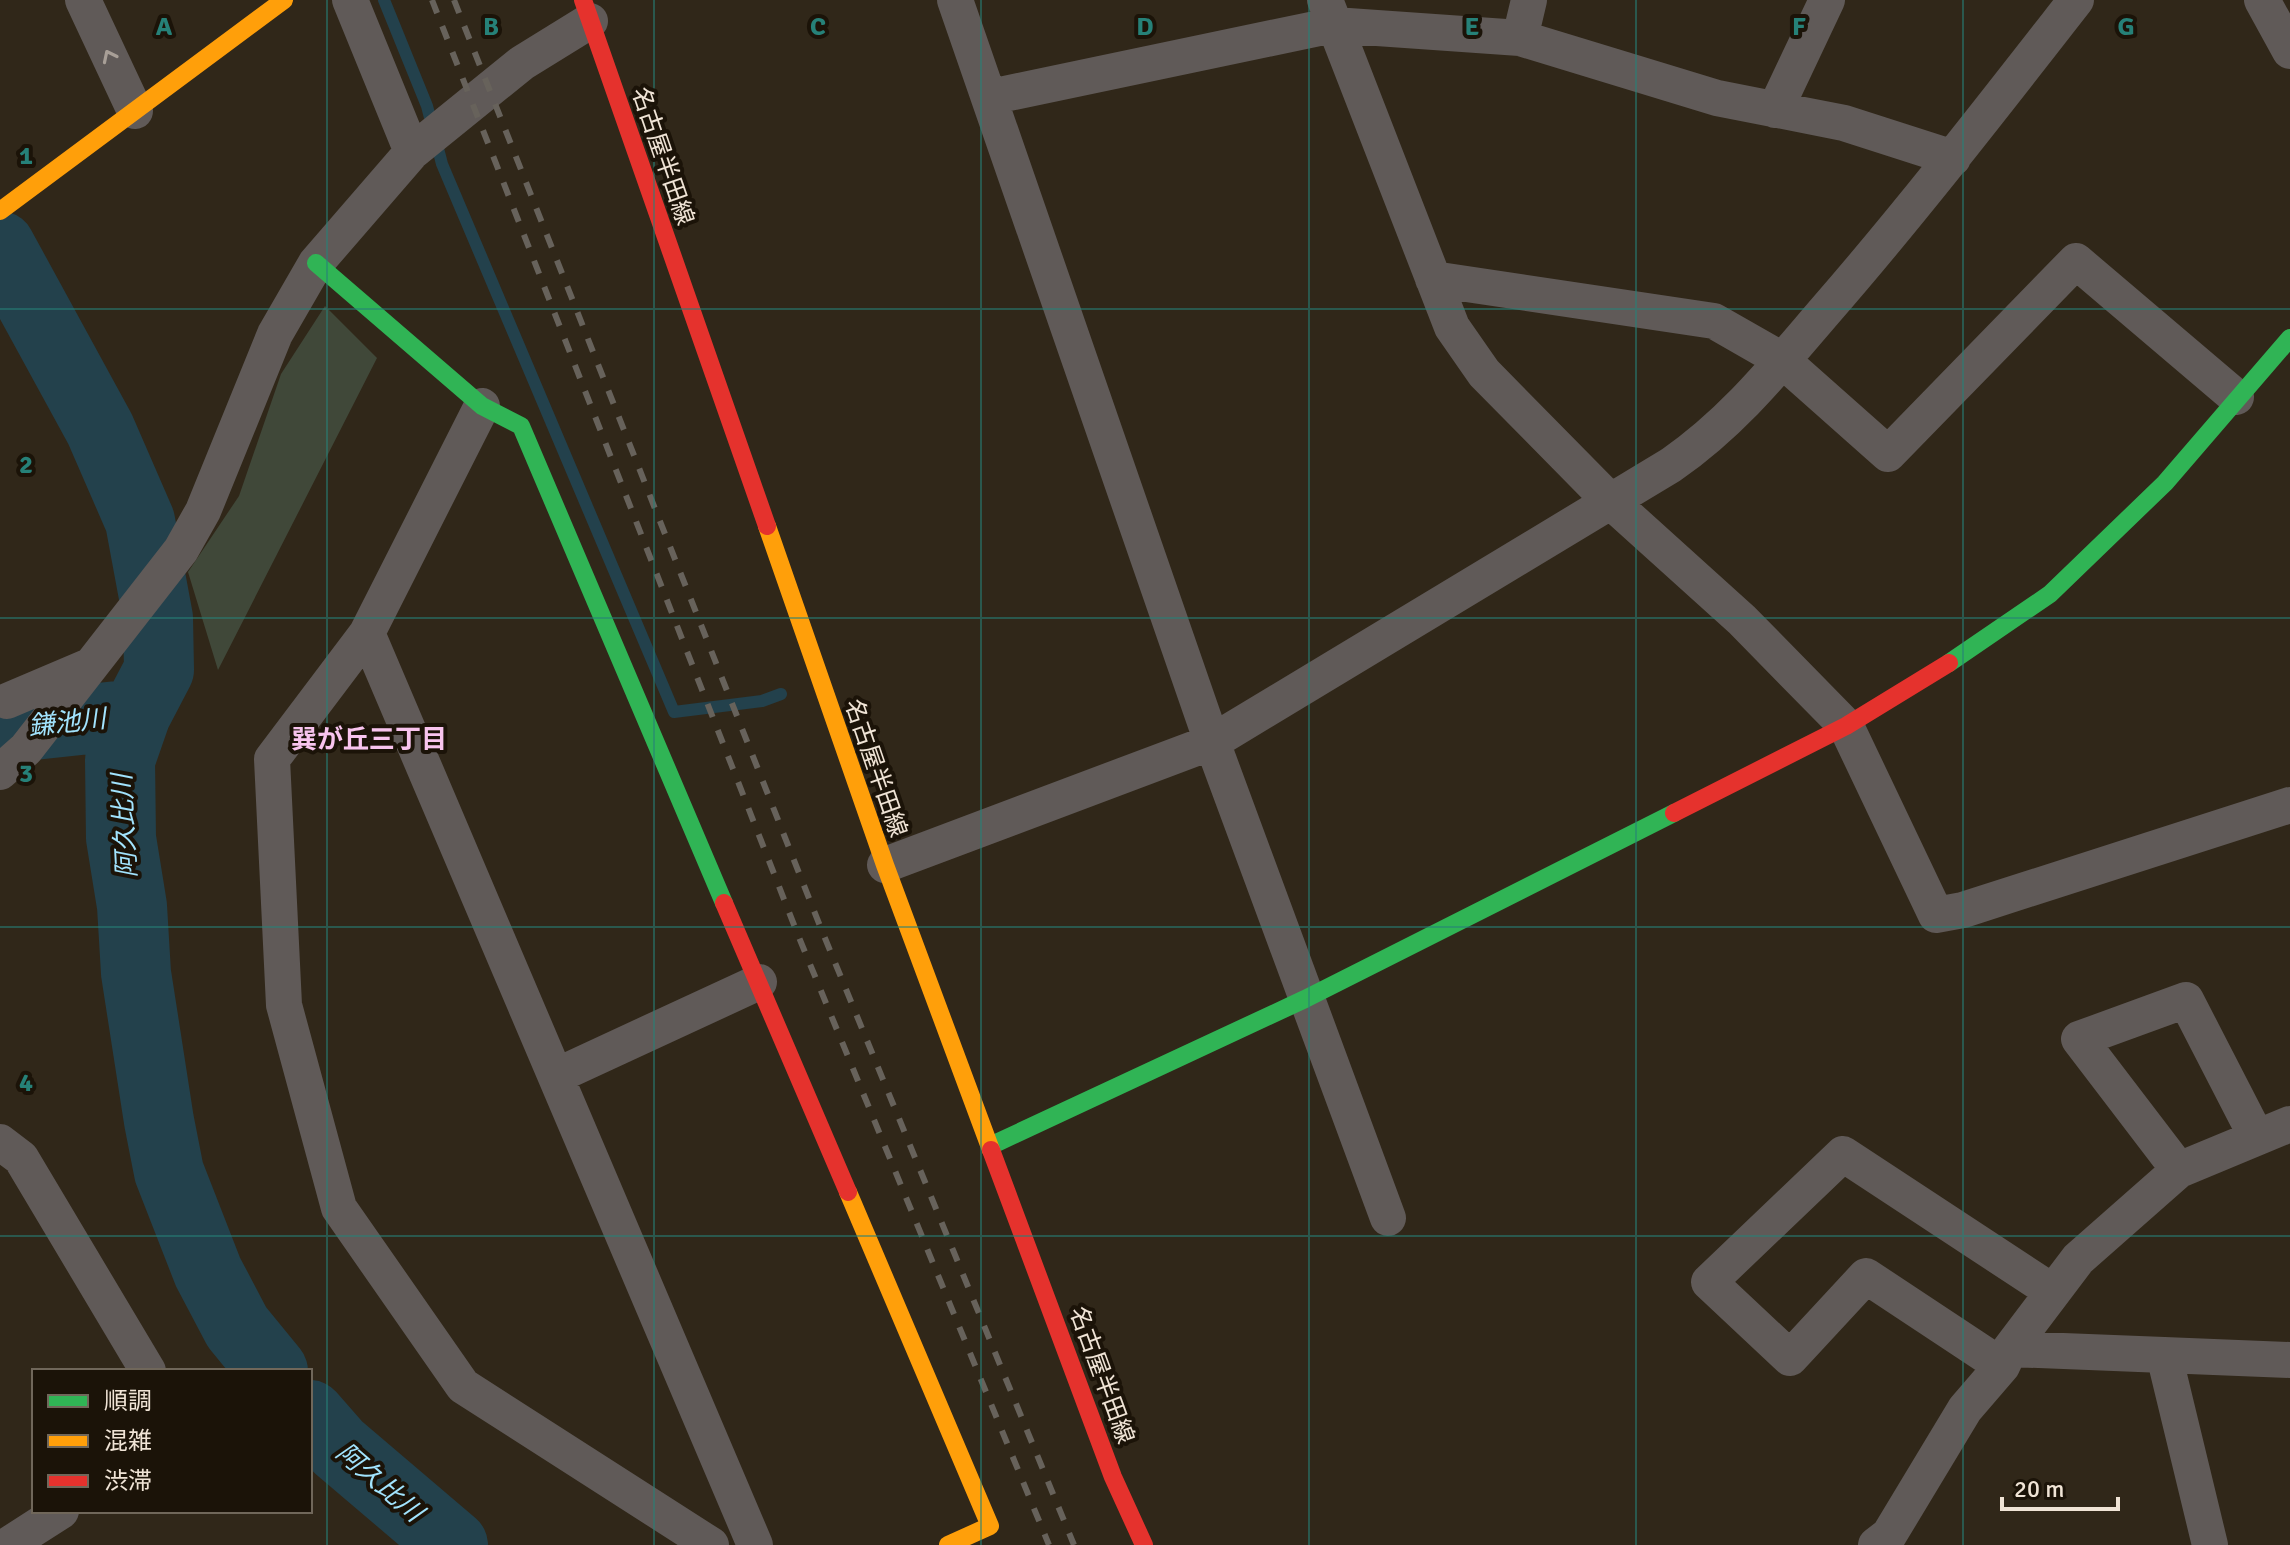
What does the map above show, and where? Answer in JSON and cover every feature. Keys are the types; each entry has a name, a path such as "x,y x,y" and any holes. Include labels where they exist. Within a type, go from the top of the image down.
{"street":[{"path":"83,0 135,111"},
{"path":"350,0 412,152"},
{"path":"955,0 1212,742 1388,1218"},
{"path":"1520,38 1529,0"},
{"path":"1775,110 1827,0"},
{"path":"885,865 1212,742 1714,436 1953,158 2076,0"},
{"path":"2262,0 2290,51"},
{"path":"6,207 276,3"},
{"path":"13,761 181,550 203,511 275,334 316,263 412,152 587,10"},
{"name":"名古屋半田線","path":"587,10 885,865 992,1145 1113,1477 1144,1545"},
{"path":"990,97 1330,13 1520,38 1717,98 1844,123 1953,158"},
{"path":"1330,13 1452,327 1484,373 1609,500 1742,620 1846,726 1936,915 1963,910 2290,805"},
{"path":"1433,279 1714,321 1782,360 1888,454 2076,261 2236,397"},
{"path":"316,263 482,406 521,426 990,1526 948,1545"},
{"path":"992,1145 1305,999 1846,726 1944,666 2050,594 2165,483 2290,338"},
{"path":"482,406 367,633 272,759 284,1005 339,1208 463,1386 711,1545"},
{"path":"367,633 755,1545"},
{"path":"2,699 78,681"},
{"path":"556,1076 759,982"},
{"path":"2179,1170 2079,1039 2186,1000 2256,1136"},
{"path":"1887,1542 1965,1409 2078,1259 2179,1170 2290,1124"},
{"path":"0,1142 21,1158 147,1369"},
{"path":"2053,1292 1843,1154 1709,1282 1790,1358 1866,1276 2006,1358 2164,1355 2290,1360"},
{"path":"2164,1355 2210,1545"},
{"path":"8,1545 58,1513"}],"green space":[{"path":"325,306 377,358 218,670 188,572 239,496 281,374"}],"waterway":[{"path":"384,0 427,106 442,164 674,712 762,701 781,694"},
{"name":"阿久比川","path":"0,246 100,429 140,521 158,618 159,670 136,714 120,760 121,838 132,906 136,973 169,1172 208,1272 237,1327 271,1369"},
{"name":"鎌池川","path":"0,737 15,727 136,714"},
{"name":"阿久比川","path":"312,1417 338,1447 453,1545"}],"railway":[{"path":"432,0 798,935 1049,1545"},
{"path":"454,0 820,926 1074,1545"}],"traffic: fast":[{"path":"316,263 482,406 521,426 724,903"},
{"path":"1949,663 2050,594 2165,483 2290,338"},
{"path":"992,1145 1305,999 1674,813"}],"traffic: slow":[{"path":"0,211 284,0"},
{"path":"767,526 885,865 991,1150"},
{"path":"848,1192 990,1526 948,1545"}],"traffic: jam":[{"path":"583,0 767,526"},
{"path":"1674,813 1846,726 1949,663"},
{"path":"724,903 848,1192"},
{"path":"991,1150 1113,1477 1144,1545"}],"district":[{"name":"巽が丘三丁目","path":"369,739"}]}
